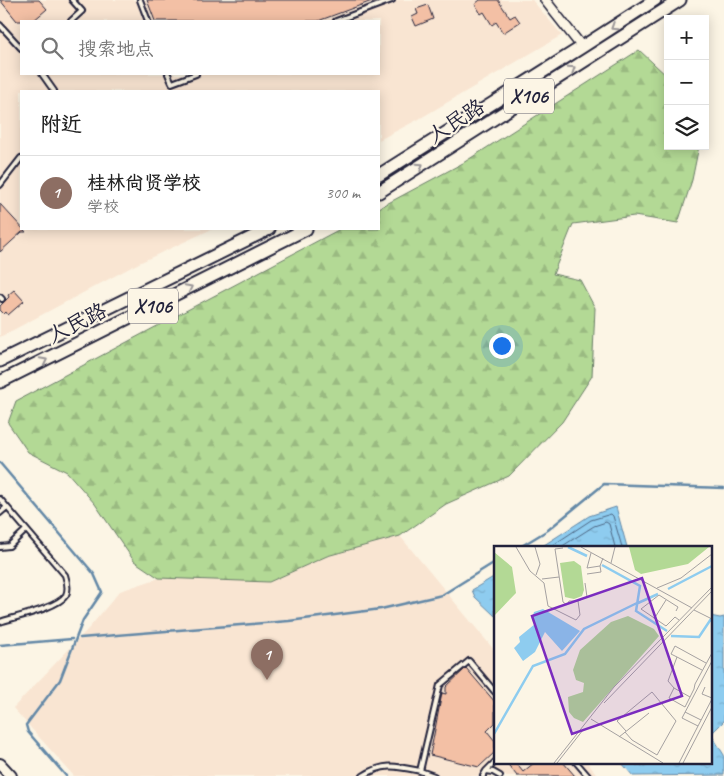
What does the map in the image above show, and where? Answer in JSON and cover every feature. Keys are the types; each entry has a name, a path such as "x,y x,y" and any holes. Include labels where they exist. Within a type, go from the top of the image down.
{"main road":[{"name":"人民路","path":"380,174 655,0"},
{"name":"人民路","path":"380,191 680,0"},
{"name":"人民路","path":"0,361 267,230"},
{"name":"人民路","path":"0,382 304,230"},
{"path":"0,764 11,776"}],"street":[{"path":"544,0 582,48"}],"lane":[{"path":"72,0 82,11 72,20"},
{"path":"140,0 148,20"},
{"path":"339,20 392,0"},
{"path":"0,25 20,47"},
{"path":"43,75 53,90"},
{"path":"168,75 172,83 193,75"},
{"path":"0,185 20,159"},
{"path":"0,499 65,576 68,584 67,594 55,604 0,622"},
{"path":"0,513 7,507"},
{"path":"0,547 9,546 26,530"},
{"path":"420,771 440,685 469,662 494,691"},
{"path":"483,776 494,764"},
{"path":"578,764 588,776"},
{"path":"363,776 374,770 389,766 420,771 434,776"},
{"path":"486,771 500,776"}],"shaded area":[{"path":"0,0 532,0 562,35 419,119 380,139 380,90 20,90 20,230 210,230 139,263 0,337"},
{"path":"400,536 494,650 494,764 589,764 598,776 74,776 13,708 89,628 120,591 159,578 269,582 327,556"}],"green space":[{"path":"639,50 664,73 664,150 698,150 692,180 678,223 634,216 573,224 553,274 580,280 595,308 592,376 562,422 509,476 446,504 400,536 327,556 269,582 159,578 134,561 95,504 67,472 28,452 8,423 16,401 338,230 380,230 380,207 463,163"}],"water":[{"path":"616,507 627,546 543,546 589,516"},
{"path":"494,577 494,615 475,597 472,590"},
{"path":"712,616 724,617 724,721 712,733"},
{"path":"712,736 724,755 724,775 633,776 623,764 712,764"}],"building":[{"path":"0,0 39,0 47,9 34,20 17,21"},
{"path":"147,0 372,0 321,20 155,20"},
{"path":"480,0 498,0 510,18 515,15 520,22 503,33 496,22 492,25 484,12 481,14 475,4"},
{"path":"428,5 433,19 416,26 412,17 418,14 416,9"},
{"path":"0,204 20,226 20,230 26,232 22,232 0,252"},
{"path":"14,290 24,301 8,315 6,312 4,314 0,310 0,306"},
{"path":"466,668 494,701 494,724 487,731 494,740 494,753 479,767 430,755 442,693 446,694 446,687"},
{"path":"508,764 517,764 523,772 533,764 565,764 575,776 517,776"}],"waterway":[{"path":"0,463 94,574 102,592 83,620 60,680 26,725 28,732 66,776"},
{"path":"522,546 548,530 604,484 724,488"},
{"path":"80,638 289,621 381,609 442,595 494,563"},
{"path":"0,645 72,639"}],"place":[{"name":"桂林尚贤学校","path":"267,680"}]}
